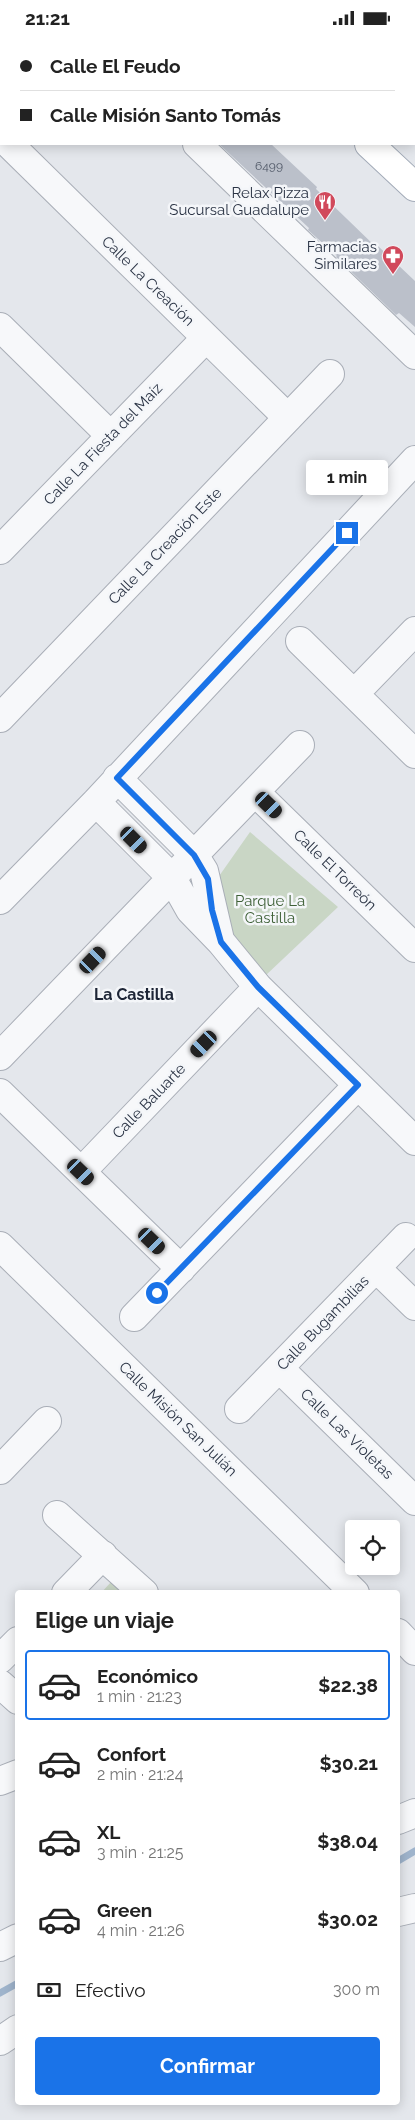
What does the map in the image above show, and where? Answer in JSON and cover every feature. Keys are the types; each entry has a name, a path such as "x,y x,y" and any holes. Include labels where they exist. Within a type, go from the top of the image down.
{"main road":[{"path":"370,145 415,187"}],"street":[{"name":"Calle La Creación","path":"10,145 288,418"},
{"path":"199,145 415,355"},
{"path":"0,327 110,435"},
{"name":"Calle La Fiesta del Maíz","path":"5,533 110,435 206,338"},
{"name":"Calle La Creación Este","path":"0,718 330,373"},
{"path":"0,900 96,802 415,461"},
{"path":"354,694 415,631"},
{"path":"300,641 415,754"},
{"path":"0,1056 300,745"},
{"path":"117,778 194,855 208,879 212,910 221,942"},
{"name":"Calle El Torreón","path":"255,792 415,948"},
{"path":"96,802 172,878 190,909 221,942 258,987 415,1141"},
{"name":"Calle Baluarte","path":"81,1172 258,987"},
{"path":"134,1317 358,1085"},
{"path":"0,1093 181,1269"},
{"name":"Calle Bugambilias","path":"239,1409 406,1237"},
{"name":"Calle Misión San Julián","path":"0,1246 351,1590"},
{"path":"376,1267 415,1306"},
{"name":"Calle Las Violetas","path":"279,1368 415,1501"},
{"path":"4,1459 47,1421"},
{"path":"57,1515 141,1590"},
{"path":"69,1590 103,1555"},
{"path":"0,1659 15,1644"},
{"path":"0,1684 15,1697"},
{"path":"0,1781 15,1775"},
{"path":"400,1819 415,1813"},
{"path":"400,1912 415,1908"},
{"path":"0,1947 15,1939"},
{"path":"0,2041 15,2031"}],"green space":[{"name":"Parque La Castilla","path":"250,832 338,907 265,976 230,937 217,879"},
{"path":"111,1582 120,1590 104,1590"}],"building":[{"path":"220,145 272,145 317,187 316,189 377,248 378,246 415,281 415,327 399,313 396,315 308,230 309,228"}],"waterway":[{"path":"400,1860 415,1851"},
{"path":"0,1993 15,1985"}],"place":[{"name":"Relax Pizza Sucursal Guadalupe","path":"325,221"},
{"name":"Farmacias Similares","path":"393,275"}],"district":[{"name":"La Castilla","path":"134,994"}],"route":[{"path":"157,1293 358,1085 258,987 221,942 212,910 208,879 194,855 117,778 347,533"}]}
